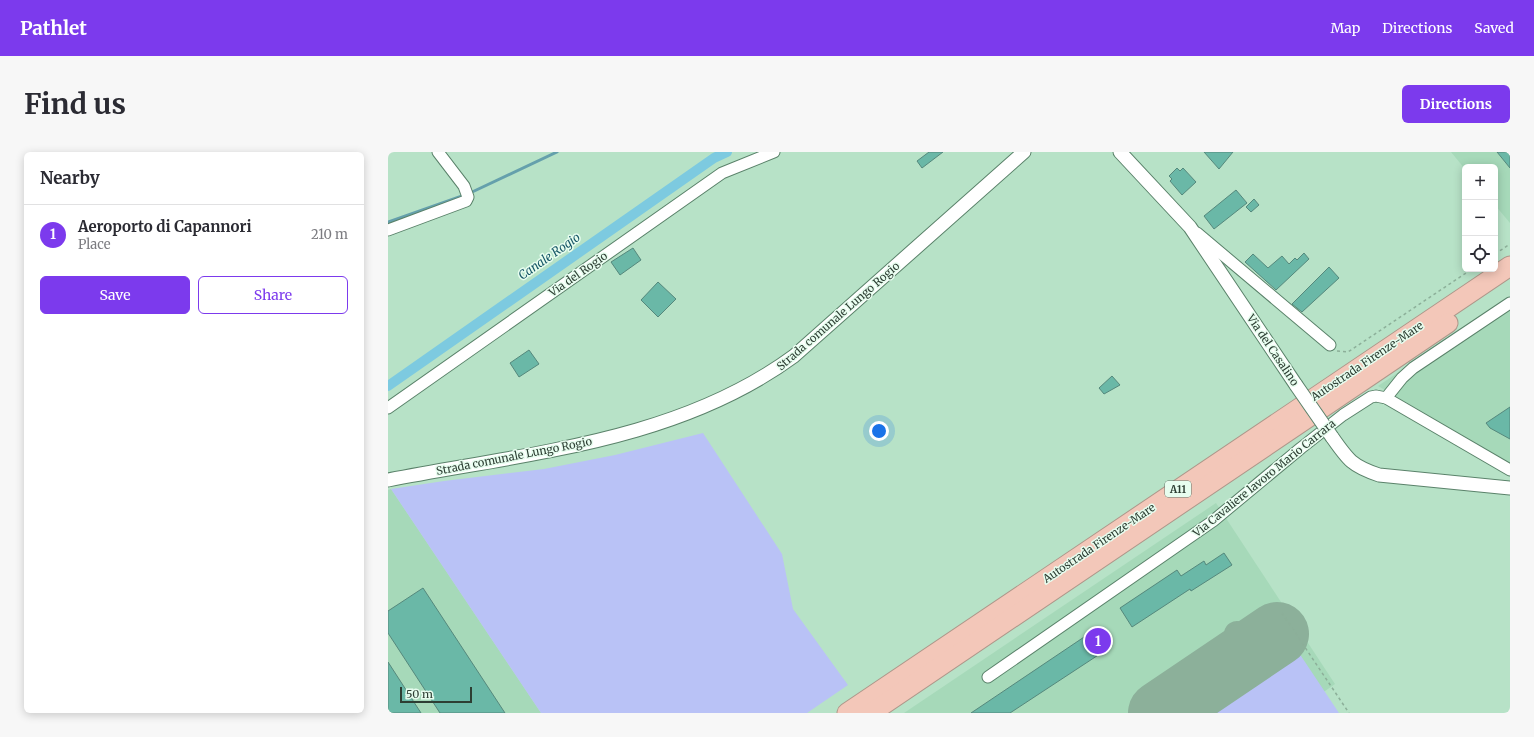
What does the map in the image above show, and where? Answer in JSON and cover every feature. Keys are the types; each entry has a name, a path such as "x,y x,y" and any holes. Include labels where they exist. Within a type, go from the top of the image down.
{"highway":[{"name":"Autostrada Firenze-Mare","path":"847,713 1510,266"},
{"name":"Autostrada Firenze-Mare","path":"871,713 1510,281"}],"street":[{"path":"388,230 466,201 466,192 438,152"},
{"name":"Via del Rogio","path":"388,408 722,173 774,152"},
{"name":"Strada comunale Lungo Rogio","path":"388,480 570,447 671,420 735,393 769,374 794,356 1024,152"},
{"name":"Via del Casalino","path":"1120,152 1190,227 1332,438 1349,460 1360,468 1379,475 1510,488"},
{"path":"1190,227 1330,345"},
{"path":"1510,303 1413,368 1402,378 1386,398 1510,470"},
{"name":"Via Cavaliere lavoro Mario Carrara","path":"988,677 1218,517 1343,415 1371,398 1381,396 1386,398"}],"path":[{"path":"1498,252 1510,244"},
{"path":"1330,345 1338,352 1348,352 1468,272"},
{"path":"1282,613 1349,713"}],"shaded area":[{"path":"1451,152 1510,152 1510,223 1498,209 1498,164 1462,164 1462,165"},
{"path":"1510,297 1510,463 1378,386"},
{"path":"703,433 782,554 793,609 848,685 807,713 541,713 391,489 544,469 615,455"},
{"path":"391,489 541,713 388,713 388,490"},
{"path":"1216,503 1335,684 1294,713 904,713"},
{"path":"1293,644 1339,713 1191,713"}],"building":[{"path":"929,152 943,152 922,168 917,161"},
{"path":"1204,152 1233,152 1219,169"},
{"path":"1497,152 1510,152 1510,168"},
{"path":"1177,168 1180,171 1183,168 1196,182 1182,195 1170,181 1172,179 1169,176"},
{"path":"1236,190 1247,203 1214,229 1204,216"},
{"path":"1254,199 1259,205 1251,212 1246,207"},
{"path":"633,248 641,260 620,275 611,262"},
{"path":"1304,253 1309,259 1276,290 1245,262 1253,254 1268,268 1282,256 1289,264 1295,258 1297,260"},
{"path":"1329,267 1339,278 1302,312 1292,304"},
{"path":"658,282 676,299 658,317 641,300"},
{"path":"529,350 539,364 519,377 510,363"},
{"path":"1112,376 1120,385 1104,394 1099,388"},
{"path":"1510,407 1510,439 1490,428 1486,423"},
{"path":"1224,553 1232,565 1191,591 1190,589 1132,627 1120,608 1177,570 1181,576 1204,561 1206,565"},
{"path":"423,588 505,713 440,713 388,633 388,611"},
{"path":"1099,627 1112,646 1010,713 971,713"},
{"path":"388,662 421,713 388,713"}],"waterway":[{"path":"470,193 557,152"},
{"name":"Canale Rogio","path":"388,386 714,158 727,152"},
{"path":"388,222 465,195"}],"taxiway":[{"path":"1237,634 1249,653"}],"runway":[{"path":"1160,713 1277,634"}],"place":[{"name":"Aeroporto di Capannori","path":"1098,641"}]}
